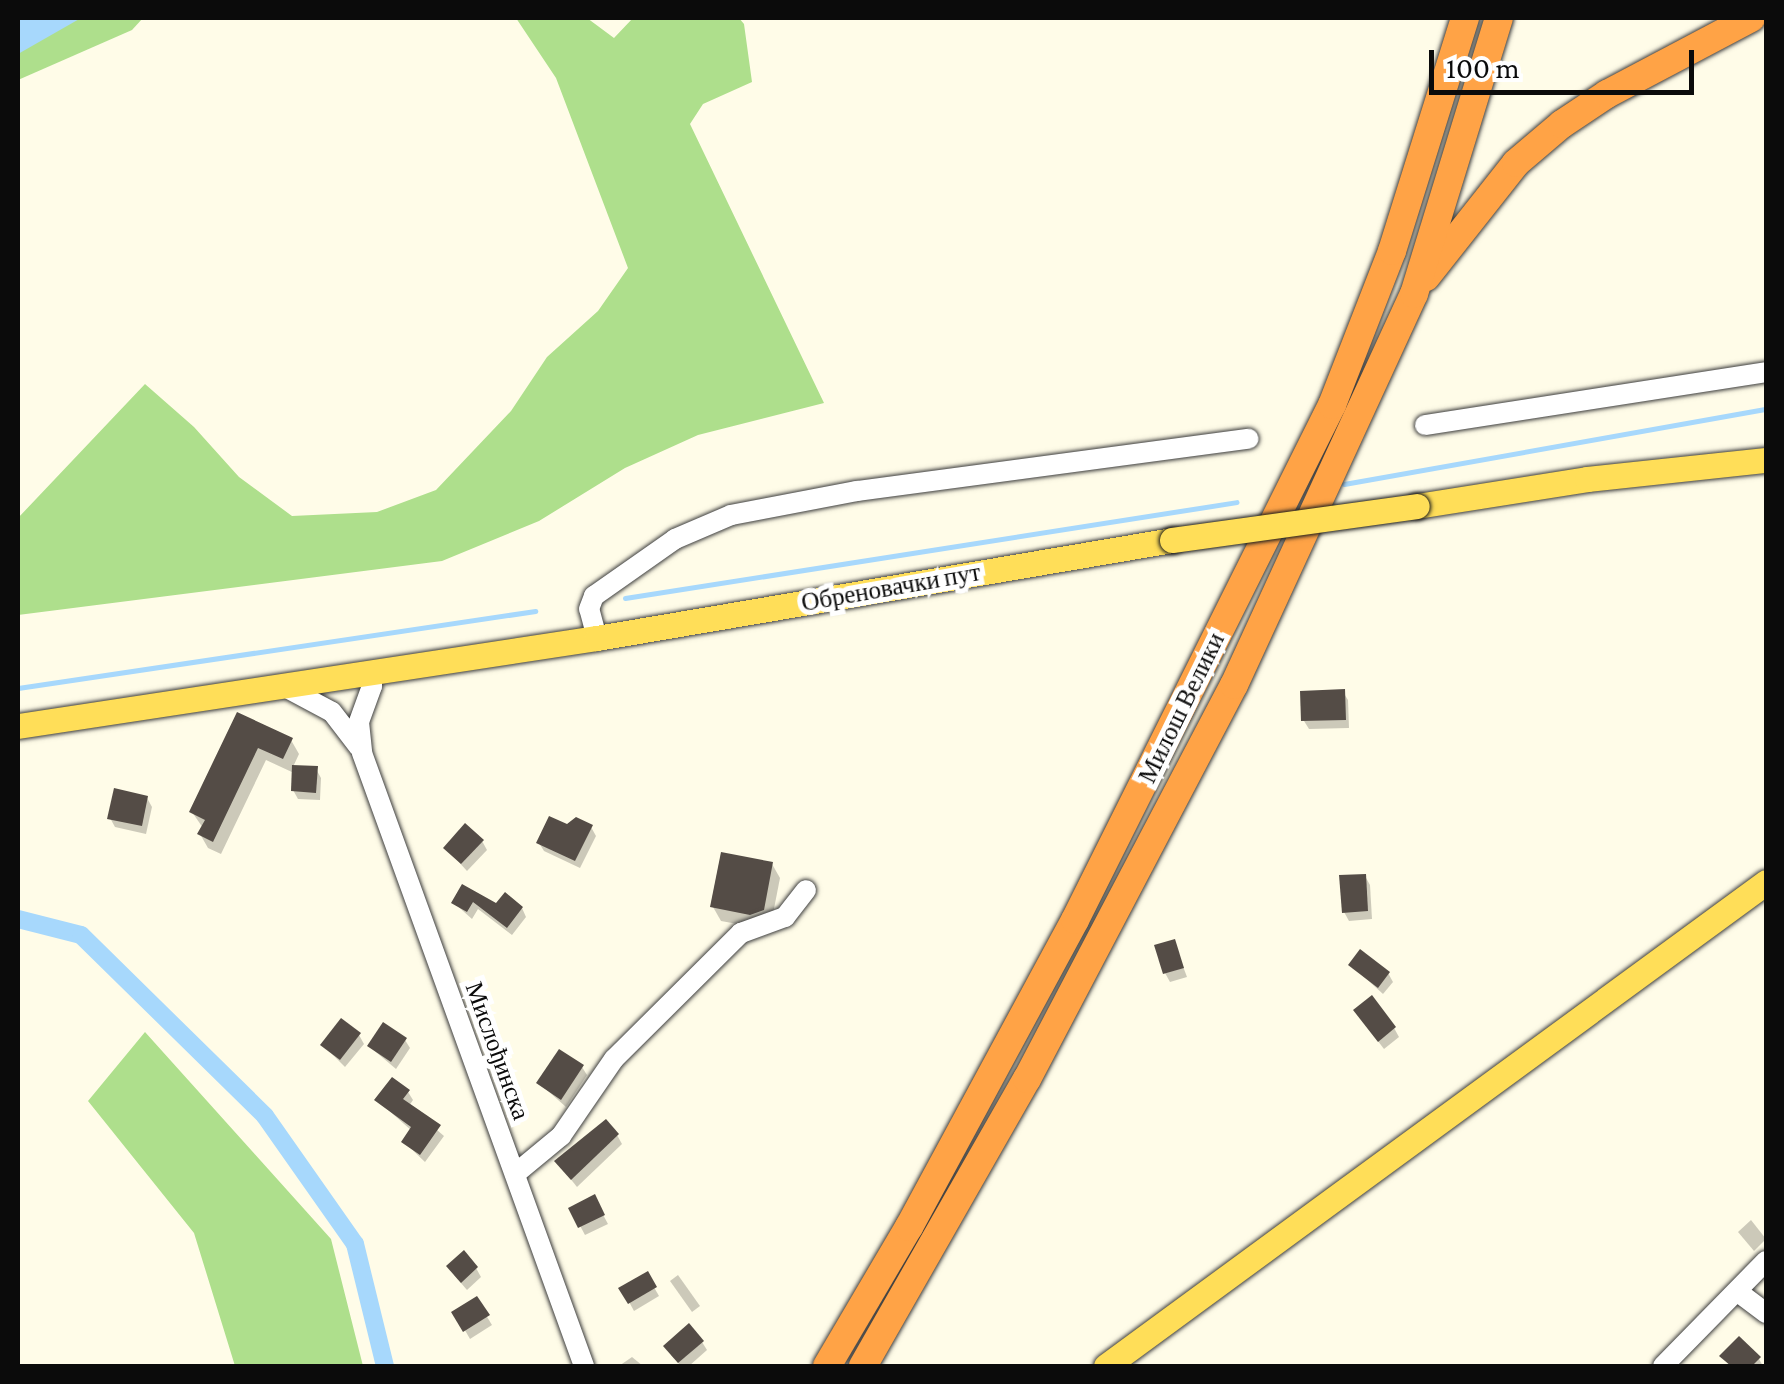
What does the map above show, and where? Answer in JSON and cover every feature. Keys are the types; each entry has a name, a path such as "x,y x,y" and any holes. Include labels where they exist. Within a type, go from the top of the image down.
{"highway":[{"name":"Милош Велики","path":"827,1366 1076,920 1332,405 1392,252 1465,18"},
{"name":"Милош Велики","path":"863,1366 1028,1079 1195,762 1364,410 1414,294 1499,18"},
{"path":"1414,294 1516,163 1562,124 1607,94 1751,18"}],"main road":[{"name":"Обреновачки пут","path":"18,726 598,638 1172,540 1573,481 1766,460"},
{"path":"1106,1366 1766,882"}],"street":[{"path":"1425,424 1766,372"},
{"path":"598,638 589,609 594,596 676,539 731,515 857,491 1249,439"},
{"name":"Мислођинска","path":"371,674 372,686 359,722 362,752 584,1366"},
{"name":"Мислођинска","path":"285,687 332,712 362,752"},
{"path":"515,1174 561,1136 614,1059 741,934 785,916 806,890"},
{"path":"1663,1366 1766,1261"},
{"path":"1738,1292 1766,1313"}],"green space":[{"path":"18,18 143,18 132,30 18,80"},
{"path":"516,18 587,18 614,38 633,18 739,18 744,24 752,82 703,104 690,124 824,403 698,435 625,468 539,521 442,561 18,615 18,518 145,384 194,427 239,477 292,516 377,512 436,490 511,411 547,357 598,311 628,268 556,78"},
{"path":"145,1032 331,1239 363,1366 235,1366 194,1233 88,1101"}],"water":[{"path":"18,18 81,18 18,54"}],"building":[{"path":"1345,689 1346,720 1301,721 1300,691"},
{"path":"237,712 293,738 283,759 258,748 213,842 197,834 205,820 189,812"},
{"path":"292,765 318,766 316,793 291,791"},
{"path":"114,788 148,796 142,826 107,819"},
{"path":"549,816 567,824 576,817 593,825 575,861 536,843"},
{"path":"465,823 484,840 461,864 443,848"},
{"path":"721,852 773,862 764,910 750,915 710,907"},
{"path":"1366,874 1368,911 1342,913 1339,875"},
{"path":"462,884 496,903 505,892 523,907 507,928 473,902 467,912 451,903"},
{"path":"1175,939 1184,968 1163,974 1154,945"},
{"path":"1360,949 1390,972 1378,988 1348,965"},
{"path":"1372,995 1396,1027 1378,1042 1353,1010"},
{"path":"341,1018 361,1033 340,1060 320,1045"},
{"path":"383,1022 407,1038 391,1062 367,1046"},
{"path":"559,1049 584,1065 561,1100 536,1083"},
{"path":"392,1077 410,1090 403,1099 441,1125 420,1155 401,1142 411,1127 374,1100"},
{"path":"606,1119 619,1134 571,1180 554,1161"},
{"path":"595,1194 605,1215 578,1228 568,1208"},
{"path":"464,1250 478,1267 461,1283 446,1266"},
{"path":"648,1271 657,1287 628,1304 618,1288"},
{"path":"477,1296 490,1315 463,1332 451,1312"},
{"path":"689,1323 704,1341 678,1363 663,1346"},
{"path":"1739,1336 1761,1357 1752,1366 1731,1366 1719,1356"}],"waterway":[{"path":"1344,484 1766,409"},
{"path":"625,598 1237,502"},
{"path":"18,688 535,611"},
{"path":"18,919 81,935 265,1116 355,1244 385,1366"}]}
